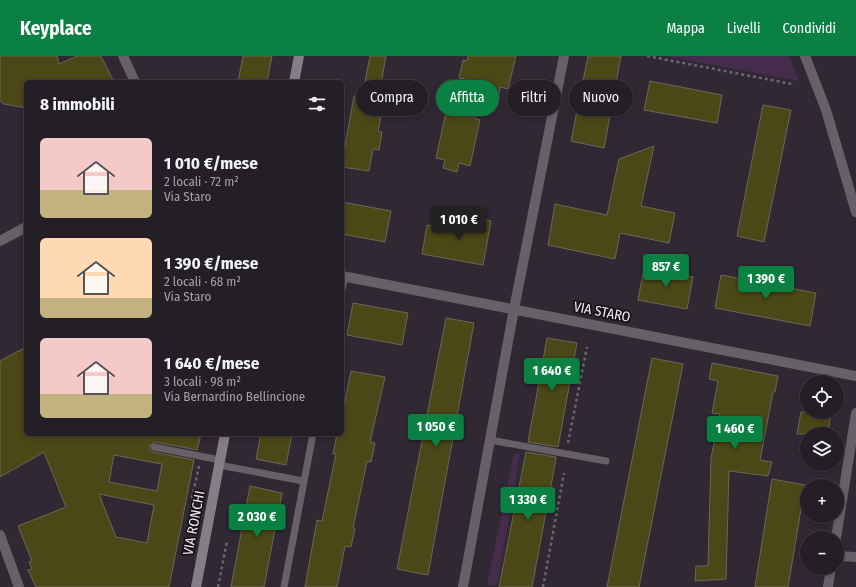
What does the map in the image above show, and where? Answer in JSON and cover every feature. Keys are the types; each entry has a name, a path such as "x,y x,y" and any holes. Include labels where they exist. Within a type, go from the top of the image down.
{"street":[{"path":"123,56 134,80"},
{"path":"294,80 299,56"},
{"path":"463,587 514,309 564,56"},
{"path":"805,56 836,144 856,212"},
{"path":"0,241 24,228"},
{"name":"VIA STARO","path":"344,276 856,376"},
{"path":"837,531 856,413"},
{"name":"VIA RONCHI","path":"196,587 225,436"},
{"path":"0,535 19,587"},
{"path":"844,556 856,557"},
{"path":"828,587 830,575"}],"lane":[{"path":"284,587 313,436"},
{"path":"490,440 606,461"},
{"path":"154,447 201,456 220,462 303,481"}],"path":[{"path":"647,56 792,84"},
{"path":"566,454 587,347"},
{"path":"192,498 201,456"},
{"path":"543,587 564,473"},
{"path":"218,587 227,541"}],"shaded area":[{"path":"665,56 789,56 799,81"},
{"path":"514,453 520,454 497,586 487,585"}],"building":[{"path":"0,56 57,56 59,64 77,56 101,56 113,80 24,80 24,108 4,104 0,101"},
{"path":"243,56 272,56 267,80 238,80"},
{"path":"370,56 386,56 382,80 365,80"},
{"path":"468,56 516,56 510,80 507,80 507,89 500,87 499,95 499,80 465,80 459,78 463,60 467,61"},
{"path":"588,56 621,56 617,80 583,80"},
{"path":"650,81 722,95 717,123 644,110"},
{"path":"354,96 356,96 356,116 381,116 378,131 382,132 379,150 373,149 369,171 344,167 344,152"},
{"path":"763,105 791,110 764,242 737,236"},
{"path":"445,116 474,116 474,118 480,120 470,166 459,163 457,172 443,168 445,160 436,158"},
{"path":"576,116 610,116 604,148 571,141"},
{"path":"654,146 641,206 675,213 669,243 620,233 615,259 548,245 555,204 607,215 619,159"},
{"path":"344,202 391,211 385,242 344,234"},
{"path":"461,215 491,221 483,265 422,254 427,225 458,231"},
{"path":"644,268 693,277 687,309 638,300"},
{"path":"721,275 816,293 810,326 715,308"},
{"path":"353,303 408,313 402,345 347,335"},
{"path":"446,318 474,323 428,575 397,569"},
{"path":"547,338 577,343 558,447 528,442"},
{"path":"24,348 24,436 200,436 197,450 155,442 149,446 149,449 153,452 194,460 169,587 36,587 28,570 32,569 29,562 32,561 18,526 66,507 44,452 0,477 0,361","holes":["114,455 162,464 157,491 109,482","99,494 154,505 147,543 116,537"]},
{"path":"652,358 683,364 639,587 607,587"},
{"path":"712,363 778,376 775,392 773,392 760,460 772,462 768,476 729,471 726,579 695,581 696,566 708,566 711,458 720,414 712,413 718,381 709,379"},
{"path":"351,371 385,377 370,442 375,443 371,462 367,461 353,528 355,528 351,547 345,546 337,587 305,587 317,520 322,521 336,454 333,454 337,436 344,436 344,407"},
{"path":"800,418 800,419 830,419 829,427 800,427 800,434 797,434"},
{"path":"261,436 292,436 286,465 256,459"},
{"path":"526,452 556,457 532,587 499,587"},
{"path":"772,479 800,484 800,515 788,587 755,587"},
{"path":"250,486 282,493 264,587 231,587"}]}
